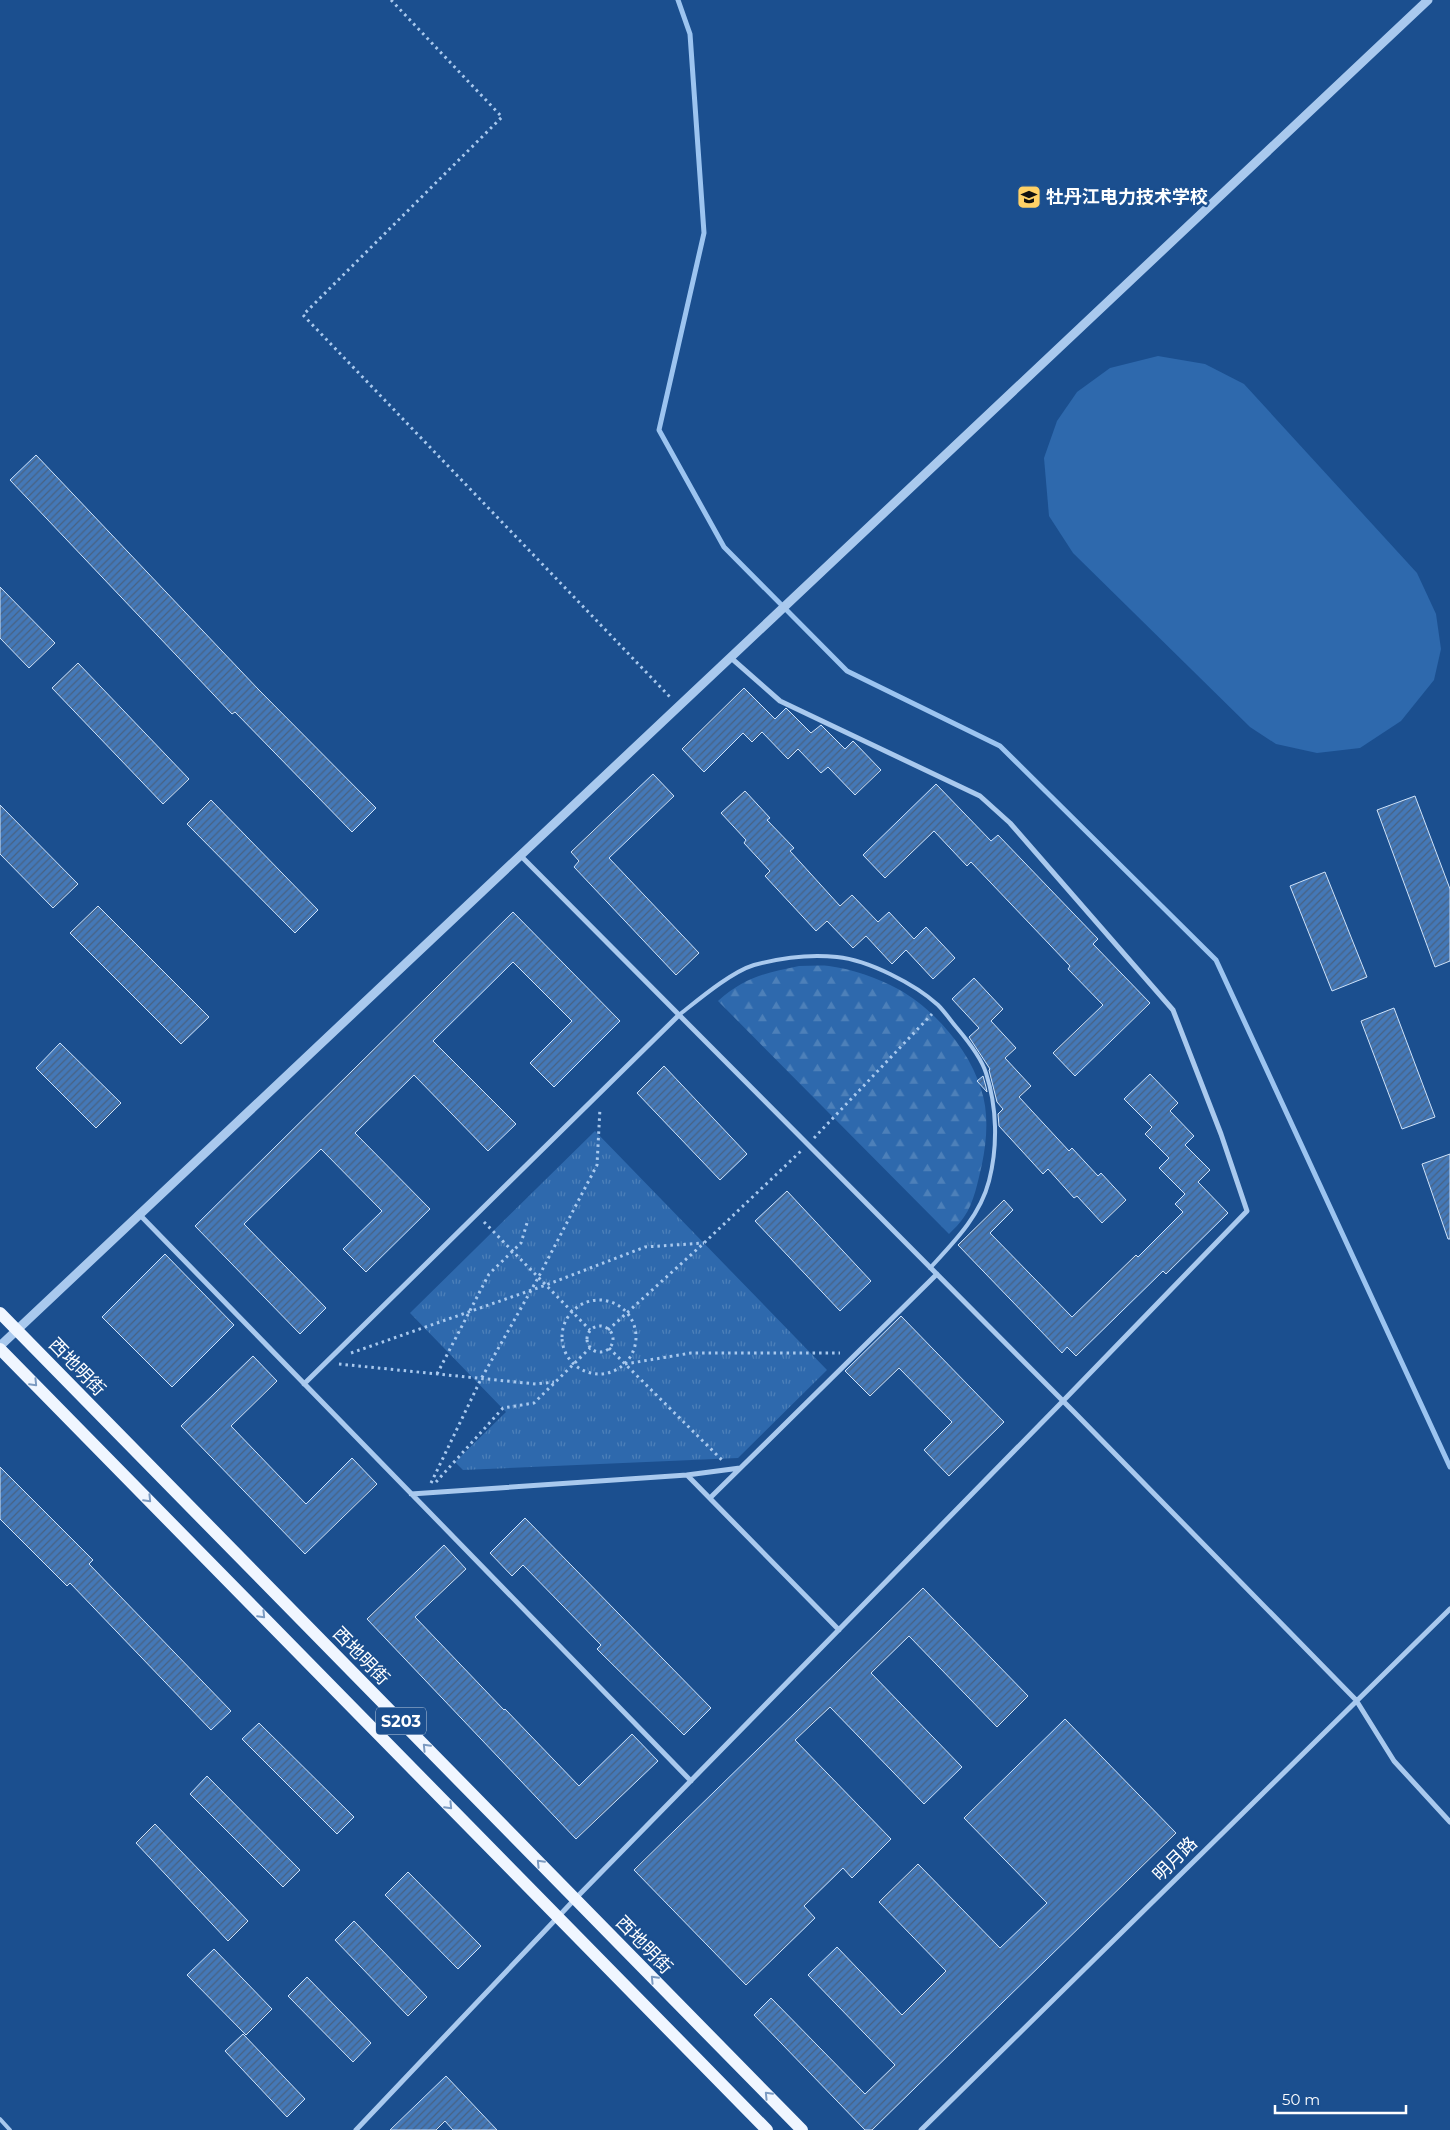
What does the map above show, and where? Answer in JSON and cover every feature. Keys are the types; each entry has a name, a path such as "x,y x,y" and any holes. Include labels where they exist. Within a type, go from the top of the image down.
{"main road":[{"name":"西地明街","path":"0,1313 802,2130"},
{"name":"S203","path":"0,1347 766,2130"}],"street":[{"path":"0,1347 16,1329 1428,0"},
{"path":"356,2130 575,1899 1063,1402 1247,1211 1221,1134 1173,1010 1010,823 980,796 780,700 730,657"},
{"path":"520,855 937,1274 1356,1700 1394,1761 1450,1822"},
{"path":"304,1384 679,1015"},
{"path":"138,1214 691,1781"},
{"path":"710,1498 937,1274"},
{"path":"411,1494 687,1475 740,1468"},
{"path":"687,1475 839,1630"},
{"name":"明月路","path":"920,2130 1450,1609"}],"lane":[{"path":"679,1015 714,988 753,966 802,956 838,957 878,969 910,984 939,1006 966,1040 986,1071 995,1108 994,1142 989,1181 976,1211 960,1235 930,1268"},
{"path":"0,2119 10,2130"}],"path":[{"path":"391,0 502,117 303,315 679,705"},
{"path":"608,1330 808,1145 939,1006"},
{"path":"426,1493 481,1379 532,1290 597,1165 600,1092"},
{"path":"476,1214 590,1330"},
{"path":"437,1374 489,1274 521,1243 527,1222"},
{"path":"326,1362 546,1285 646,1247 704,1243"},
{"path":"602,1299 614,1302 628,1313 636,1328 636,1340 634,1351 624,1364 616,1370 604,1374 591,1374 579,1369 569,1360 563,1348 561,1335 564,1323 571,1312 580,1304 602,1299"},
{"path":"600,1326 608,1330 612,1341 609,1348 601,1352 590,1348 587,1340 590,1330 600,1326"},
{"path":"426,1493 503,1408 534,1403 590,1348"},
{"path":"609,1348 732,1469"},
{"path":"624,1364 691,1353 856,1353"},
{"path":"326,1362 536,1384 554,1382"}],"green space":[{"path":"1158,356 1205,364 1244,384 1417,573 1436,614 1441,649 1434,680 1401,721 1360,748 1317,753 1276,744 1250,727 1073,553 1049,516 1044,458 1057,421 1077,392 1110,368"},
{"path":"799,966 826,966 847,969 898,989 924,1007 937,1019 949,1032 968,1059 984,1098 986,1117 985,1145 973,1199 962,1219 949,1234 718,1001 737,986 756,977"},
{"path":"595,1131 827,1370 738,1458 463,1470 455,1462 506,1412 410,1313"}],"building":[{"path":"36,455 258,689 376,808 352,832 235,712 232,714 10,480"},
{"path":"0,587 55,643 29,668 0,638"},
{"path":"78,663 189,779 163,804 52,688"},
{"path":"744,688 775,719 786,708 811,733 821,725 845,749 853,741 881,770 855,795 828,767 821,773 798,749 788,759 762,732 752,742 743,733 704,772 682,749"},
{"path":"653,774 674,796 609,858 699,953 676,975 574,867 579,861 571,852"},
{"path":"936,784 991,841 998,835 1098,939 1093,944 1150,1003 1075,1076 1053,1053 1103,1005 1068,969 1070,966 971,862 967,866 934,831 885,878 863,855"},
{"path":"745,791 770,818 767,820 794,848 790,851 840,906 852,895 878,922 889,912 914,939 926,927 955,958 933,979 906,950 892,964 866,936 853,948 827,921 816,931 765,876 770,871 744,843 746,840 721,813"},
{"path":"1415,796 1450,889 1450,961 1435,967 1377,810"},
{"path":"211,800 318,910 295,933 187,824"},
{"path":"0,805 78,884 53,908 0,854"},
{"path":"1325,872 1367,977 1332,991 1290,886"},
{"path":"98,906 209,1017 181,1044 70,933"},
{"path":"513,912 620,1021 554,1087 530,1063 572,1021 513,962 433,1041 516,1124 488,1151 414,1075 355,1133 430,1209 366,1272 343,1249 382,1211 321,1149 244,1224 326,1308 300,1334 195,1226"},
{"path":"974,978 1003,1009 991,1021 1016,1048 1005,1058 1031,1086 1019,1097 1069,1151 1072,1148 1098,1176 1101,1173 1126,1200 1102,1223 1077,1196 1074,1198 1048,1169 1043,1174 999,1126 998,1114 1003,1109 997,1102 990,1069 969,1037 979,1028 952,999"},
{"path":"1394,1008 1435,1117 1402,1129 1361,1021"},
{"path":"60,1043 121,1103 96,1128 36,1068"},
{"path":"664,1066 747,1154 720,1180 637,1093"},
{"path":"1150,1074 1178,1103 1170,1111 1194,1136 1185,1145 1210,1170 1198,1182 1228,1213 1166,1274 1163,1271 1076,1356 1067,1347 1062,1353 958,1245 1004,1200 1013,1210 990,1233 1072,1317 1136,1255 1138,1257 1183,1212 1175,1204 1185,1194 1159,1168 1169,1158 1145,1134 1152,1127 1124,1099"},
{"path":"983,1076 986,1087 987,1092 977,1081"},
{"path":"1450,1154 1450,1239 1448,1239 1422,1164"},
{"path":"787,1191 871,1281 840,1311 755,1221"},
{"path":"165,1254 234,1325 172,1387 102,1317"},
{"path":"901,1316 1004,1422 949,1476 924,1450 952,1422 899,1368 870,1396 845,1371"},
{"path":"253,1356 277,1381 231,1426 306,1504 352,1458 377,1484 305,1554 181,1426"},
{"path":"0,1467 93,1560 89,1564 231,1711 211,1730 70,1583 67,1586 0,1519"},
{"path":"525,1518 711,1708 684,1735 597,1649 601,1645 523,1565 512,1576 490,1553"},
{"path":"444,1545 466,1569 415,1617 579,1786 632,1734 658,1761 576,1839 367,1619"},
{"path":"923,1588 1028,1696 997,1727 909,1636 871,1673 962,1767 924,1804 830,1707 795,1740 891,1839 852,1878 843,1868 804,1906 815,1918 746,1985 634,1870"},
{"path":"1065,1719 1176,1833 872,2130 865,2130 754,2015 771,1998 865,2094 895,2065 808,1975 837,1947 902,2015 946,1971 879,1902 918,1864 1000,1948 1047,1903 964,1818"},
{"path":"259,1723 354,1817 337,1834 242,1739"},
{"path":"207,1776 300,1870 283,1887 190,1794"},
{"path":"155,1824 248,1921 228,1941 136,1843"},
{"path":"408,1872 481,1946 458,1969 385,1895"},
{"path":"354,1921 427,1997 408,2016 335,1940"},
{"path":"214,1949 272,2009 246,2035 187,1975"},
{"path":"307,1977 371,2043 353,2062 288,1996"},
{"path":"243,2034 305,2099 287,2117 225,2051"},
{"path":"446,2076 497,2130 453,2130 445,2121 436,2130 390,2130"}],"waterway":[{"path":"678,0 690,34 704,233 659,430 724,547 847,671 1000,746 1216,960 1450,1467"}],"place":[{"name":"牡丹江电力技术学校","path":"1029,197"}]}
